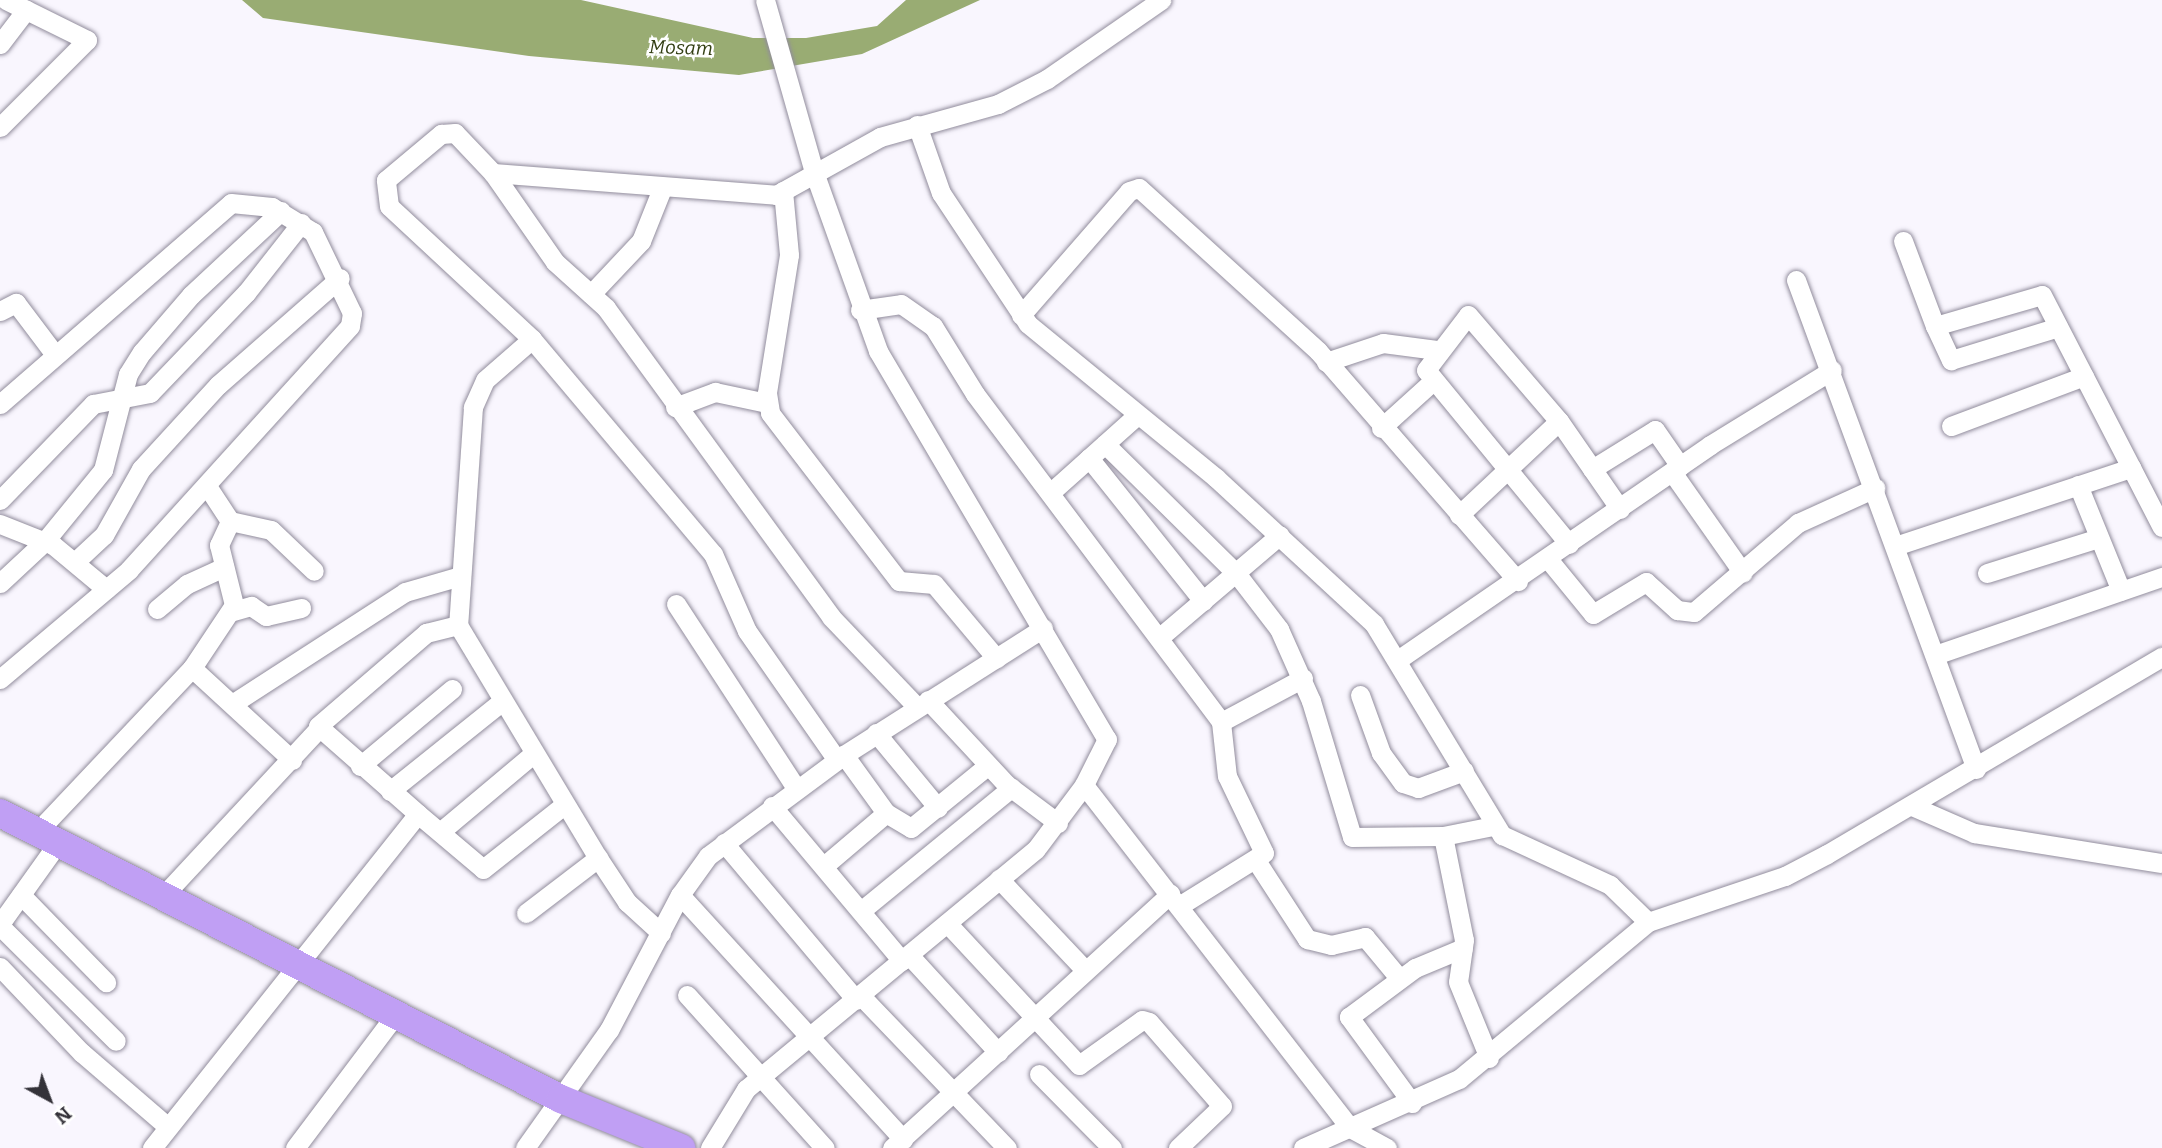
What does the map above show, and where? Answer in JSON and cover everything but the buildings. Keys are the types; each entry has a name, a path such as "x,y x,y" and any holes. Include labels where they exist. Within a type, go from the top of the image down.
{"highway":[{"path":"0,813 561,1099 681,1148"}],"street":[{"path":"0,127 86,45 82,33 5,0"},
{"path":"710,1148 737,1099 759,1076 859,998 999,879 1058,823 1084,785 1107,739 1043,628 947,474 860,310 814,172 765,0"},
{"path":"493,173 661,191 783,191 814,172 917,125 998,104 1047,79 1161,0"},
{"path":"0,44 26,10"},
{"path":"917,125 941,193 1021,315 1059,355 1280,535 1374,624 1399,659 1493,826 1610,885 1648,922"},
{"path":"987,766 911,828 886,813 840,757 747,631 713,554 532,339 384,197 386,180 447,131 493,173 540,243 591,294 831,617 923,703 1010,788 1058,823"},
{"path":"1021,315 1129,191 1139,188 1326,362 1381,428 1518,581"},
{"path":"591,294 641,241 661,191"},
{"path":"767,403 789,255 783,191"},
{"path":"0,404 53,352 219,208 255,202 281,211 301,223 323,244 340,278 350,326 207,486 106,589 0,678"},
{"path":"0,583 46,541 106,466 120,398 128,374 163,325 281,211"},
{"path":"0,500 83,411 103,399 137,400 150,393 246,293 301,223"},
{"path":"1903,241 1935,326 1951,360 2058,327"},
{"path":"77,560 104,535 136,474 234,368 340,278"},
{"path":"1796,280 1832,370 1976,769"},
{"path":"1935,326 2042,295 2162,527"},
{"path":"0,311 16,303 53,352"},
{"path":"680,895 811,1035 897,1143 956,1093 1085,970 1174,900 1257,862 1264,853 1227,775 1221,722 1050,493 933,326 901,304 860,310"},
{"path":"1569,544 1426,370 1437,351 1468,315 1559,421 1620,509"},
{"path":"532,339 480,388 468,437 457,577 458,625 501,702 598,858 627,902 661,933"},
{"path":"1326,362 1383,343 1437,351"},
{"path":"1399,659 1518,581 1676,469 1832,370"},
{"path":"1951,426 2084,376"},
{"path":"1381,428 1433,381"},
{"path":"675,407 715,392 767,403 899,581 934,584 996,658"},
{"path":"1050,493 1136,416"},
{"path":"1459,515 1559,421"},
{"path":"1592,469 1655,430 1676,469 1743,573"},
{"path":"1105,444 1236,573 1279,629 1303,678 1352,837 1443,836 1493,826"},
{"path":"1089,458 1203,601"},
{"path":"106,466 136,474"},
{"path":"1895,546 2131,468"},
{"path":"2078,485 2121,592"},
{"path":"207,486 230,522 271,530 314,571"},
{"path":"1548,558 1592,614 1646,582 1677,610 1694,612 1811,515 1875,488"},
{"path":"230,522 219,538 233,611"},
{"path":"0,524 46,541 77,560 106,589"},
{"path":"1160,637 1280,535"},
{"path":"1987,573 2099,538"},
{"path":"157,609 187,584 225,567"},
{"path":"233,704 405,592 457,577"},
{"path":"1935,655 2162,577"},
{"path":"676,604 796,788"},
{"path":"116,1041 0,925 21,895 47,838 192,668 196,653 233,611 251,606 266,616 301,608"},
{"path":"162,897 292,760 316,731 414,641 458,625"},
{"path":"525,1148 624,1006 680,895 724,844 840,757 1043,628"},
{"path":"1303,1148 1412,1103 1489,1058 1648,922 1784,876 1976,769 2162,657"},
{"path":"192,668 292,760"},
{"path":"1221,722 1303,678"},
{"path":"360,766 452,690"},
{"path":"1360,695 1381,753 1403,783 1418,788 1464,771"},
{"path":"390,791 501,702"},
{"path":"316,731 483,869 564,805"},
{"path":"876,733 938,808"},
{"path":"440,832 533,754"},
{"path":"1084,785 1350,1128 1387,1148"},
{"path":"862,910 1010,788"},
{"path":"772,806 905,958 998,1052"},
{"path":"1912,806 1974,833 2162,863"},
{"path":"825,865 886,813"},
{"path":"152,1148 294,963 418,814"},
{"path":"1443,836 1463,948 1458,982 1489,1058"},
{"path":"724,844 859,998 956,1093 1007,1148"},
{"path":"526,913 598,858"},
{"path":"1257,862 1307,939 1331,944 1365,937 1399,978"},
{"path":"999,879 1085,970"},
{"path":"21,895 106,982"},
{"path":"947,923 1079,1065 1142,1020 1149,1022 1222,1106 1178,1148"},
{"path":"1412,1103 1349,1021 1399,978 1463,948"},
{"path":"0,967 82,1053 168,1127"},
{"path":"687,995 825,1148"},
{"path":"295,1148 396,1014"},
{"path":"1039,1074 1112,1148"}],"water":[{"name":"Mosam","path":"242,0 581,0 753,38 806,38 877,26 906,0 980,0 862,54 739,75 529,56 263,18"}]}
